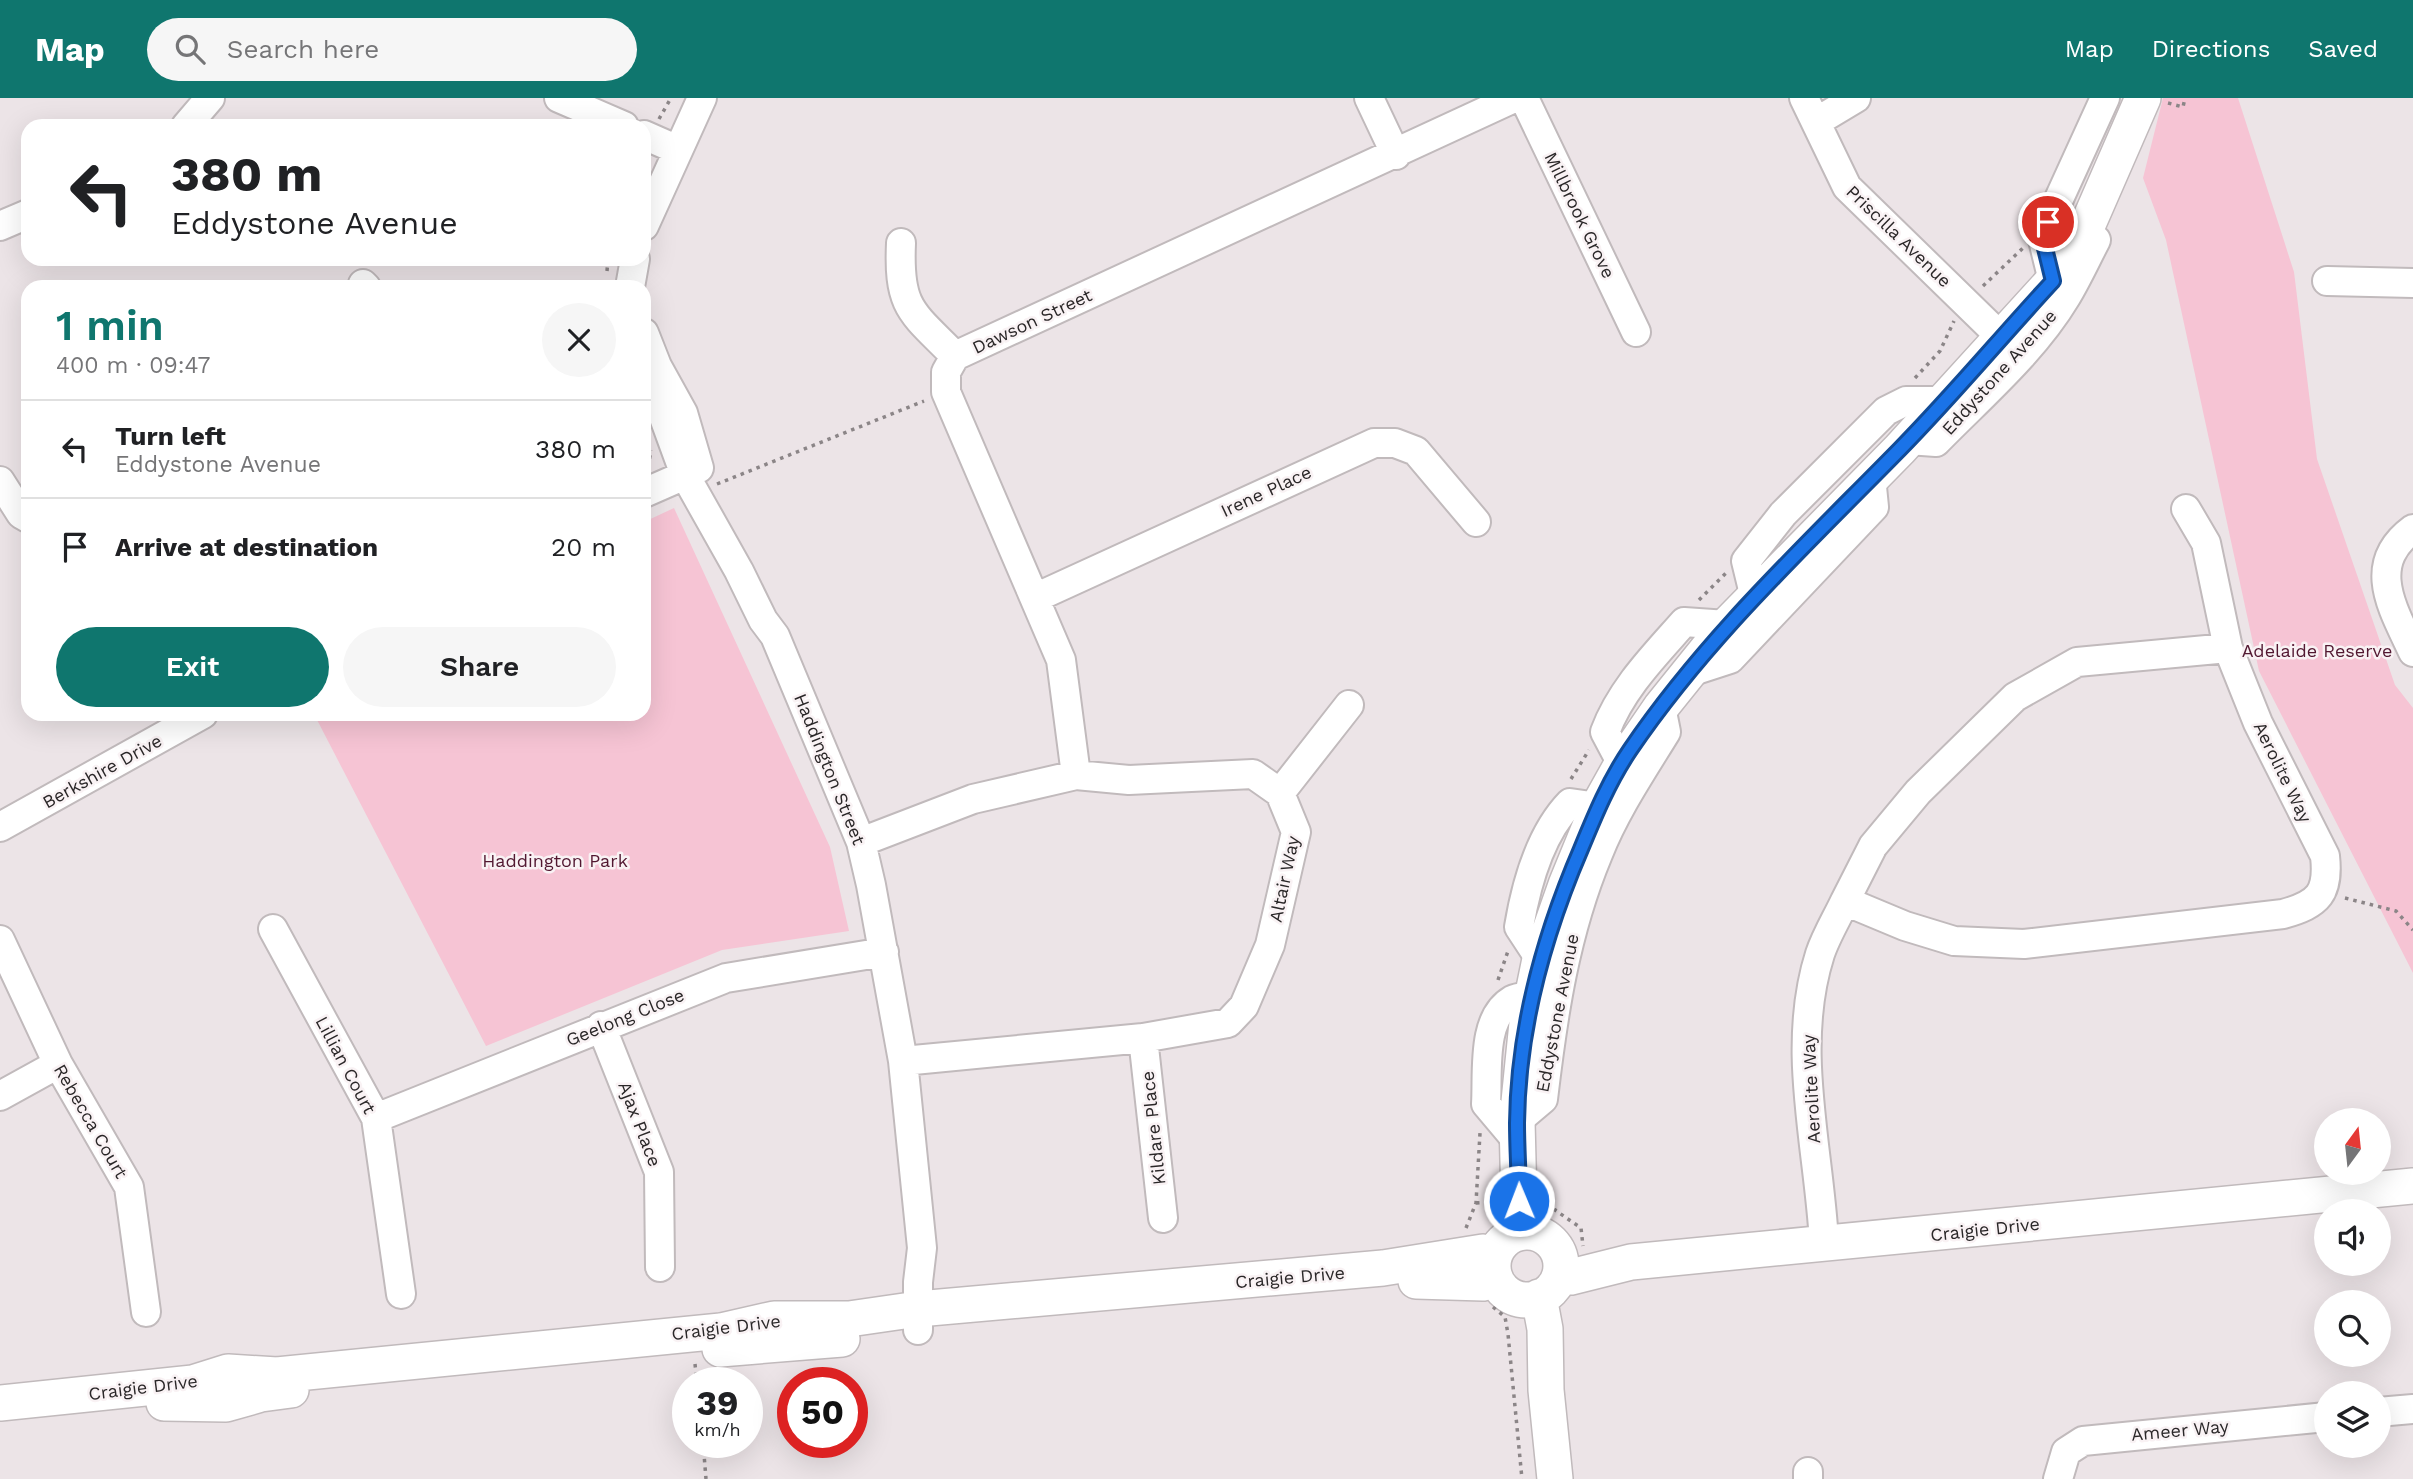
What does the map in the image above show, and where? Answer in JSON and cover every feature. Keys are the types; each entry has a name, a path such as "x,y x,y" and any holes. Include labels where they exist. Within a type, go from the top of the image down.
{"main road":[{"name":"Eddystone Avenue","path":"1538,1479 1529,1367 1511,1264 1535,1200 1518,1131 1527,1023 1540,959 1566,884 1598,807 1622,764 1661,707 1727,625 1908,440 2053,281 2085,231 2097,202 2152,99"},
{"name":"Craigie Drive","path":"0,1419 180,1401 226,1404 282,1391 1383,1268 1511,1264 1823,1235 2413,1170"},
{"name":"Craigie Drive","path":"1823,1235 1909,1237 2413,1186"},
{"name":"Eddystone Avenue","path":"1511,1264 1545,1329 1546,1390 1555,1479"},
{"name":"Craigie Drive","path":"0,1403 193,1383 228,1373 277,1375 721,1331 774,1319 930,1319"}],"street":[{"path":"192,119 210,98"},
{"path":"559,98 608,119"},
{"path":"651,210 702,98"},
{"path":"1368,98 1395,155"},
{"name":"Dawson Street","path":"946,392 946,372 955,356 1514,98"},
{"name":"Millbrook Grove","path":"1524,98 1636,332"},
{"name":"Priscilla Avenue","path":"1856,98 1810,110 1825,148 1847,187 2001,337"},
{"name":"Eddystone Avenue","path":"2053,281 2042,236 2105,98"},
{"path":"651,138 678,150"},
{"name":"Eddystone Avenue","path":"1908,440 1936,442 2037,337 2065,299 2104,226 2097,202"},
{"path":"0,226 21,217"},
{"path":"901,243 900,274 907,307 955,356"},
{"path":"2327,281 2413,283"},
{"path":"651,351 683,413 697,464 726,507 775,624 775,636"},
{"name":"Haddington Street","path":"651,382 685,475 739,570 763,620 775,636 862,842 903,1061 930,1319"},
{"path":"946,392 1061,660 1076,775"},
{"name":"Eddystone Avenue","path":"1746,561 1783,514 1886,411 1906,401 1942,401"},
{"name":"Irene Place","path":"1035,597 1374,443 1395,443 1416,450 1476,522"},
{"path":"651,490 685,475"},
{"path":"1690,672 1730,659 1874,508 1871,477"},
{"path":"0,481 21,514"},
{"path":"2186,509 2206,543 2228,648"},
{"path":"2413,529 2392,553 2386,570 2386,590 2413,652"},
{"path":"1746,561 1755,598"},
{"path":"1622,764 1605,732 1613,709 1647,663 1685,622 1727,625"},
{"name":"Aerolite Way","path":"1823,1235 1805,1051 1811,993 1821,953 1873,846 1918,792 2015,697 2077,662 2228,648 2234,671 2325,856 2328,878 2321,894"},
{"path":"862,842 973,799 1076,775 1129,780 1253,774 1280,793 1349,705"},
{"name":"Eddystone Avenue","path":"1518,1131 1543,1099 1558,985 1576,915 1598,853 1629,793 1666,732 1661,707"},
{"name":"Berkshire Drive","path":"0,827 190,721"},
{"name":"Altair Way","path":"903,1061 1143,1038 1228,1023 1244,1006 1270,945 1296,832 1280,793"},
{"path":"1520,927 1524,894 1557,816 1570,803 1598,807"},
{"path":"1845,901 1905,926 1954,941 2024,944 2283,914 2305,908 2321,894"},
{"name":"Eddystone Avenue","path":"1520,927 1540,959"},
{"name":"Lillian Court","path":"273,929 376,1118 401,1294"},
{"name":"Rebecca Court","path":"0,940 58,1064 129,1187 146,1312"},
{"name":"Geelong Close","path":"376,1118 726,978 884,952"},
{"name":"Eddystone Avenue","path":"1495,1016 1513,999 1534,996"},
{"path":"1495,1016 1486,1104 1518,1131"},
{"name":"Ajax Place","path":"601,1026 659,1172 660,1266"},
{"name":"Kildare Place","path":"1143,1038 1163,1218"},
{"path":"0,1096 58,1064"},
{"path":"2391,1411 2413,1409"},
{"name":"Ameer Way","path":"2058,1479 2066,1452 2083,1441 2314,1418"}],"path":[{"path":"2152,99 2183,107 2185,98"},
{"path":"711,487 946,392"},
{"path":"651,452 653,442"},
{"path":"1685,622 1686,615 1710,589 1738,562 1746,561"},
{"path":"1557,816 1558,801 1596,739 1605,732"},
{"path":"2321,894 2375,904 2396,911 2413,930"},
{"path":"1495,1016 1492,999 1513,937 1520,927"},
{"path":"1486,1104 1481,1124 1476,1203 1471,1222 1511,1264 1468,1294 1489,1304 1505,1317 1522,1479"},
{"path":"1535,1200 1581,1228"},
{"path":"695,1363 695,1367"},
{"path":"704,1458 706,1479"}],"green space":[{"name":"Adelaide Reserve","path":"2163,98 2238,98 2294,272 2317,459 2395,685 2413,708 2413,973 2259,671 2166,240 2143,178"},
{"name":"Haddington Park","path":"674,508 830,847 849,931 722,950 486,1046 318,721 651,721 651,519"}],"route":[{"path":"1519,1201 1517,1121 1527,1023 1540,959 1566,884 1598,807 1630,750 1727,625 1776,579 1900,449 2053,281 2042,236 2048,222"}]}
